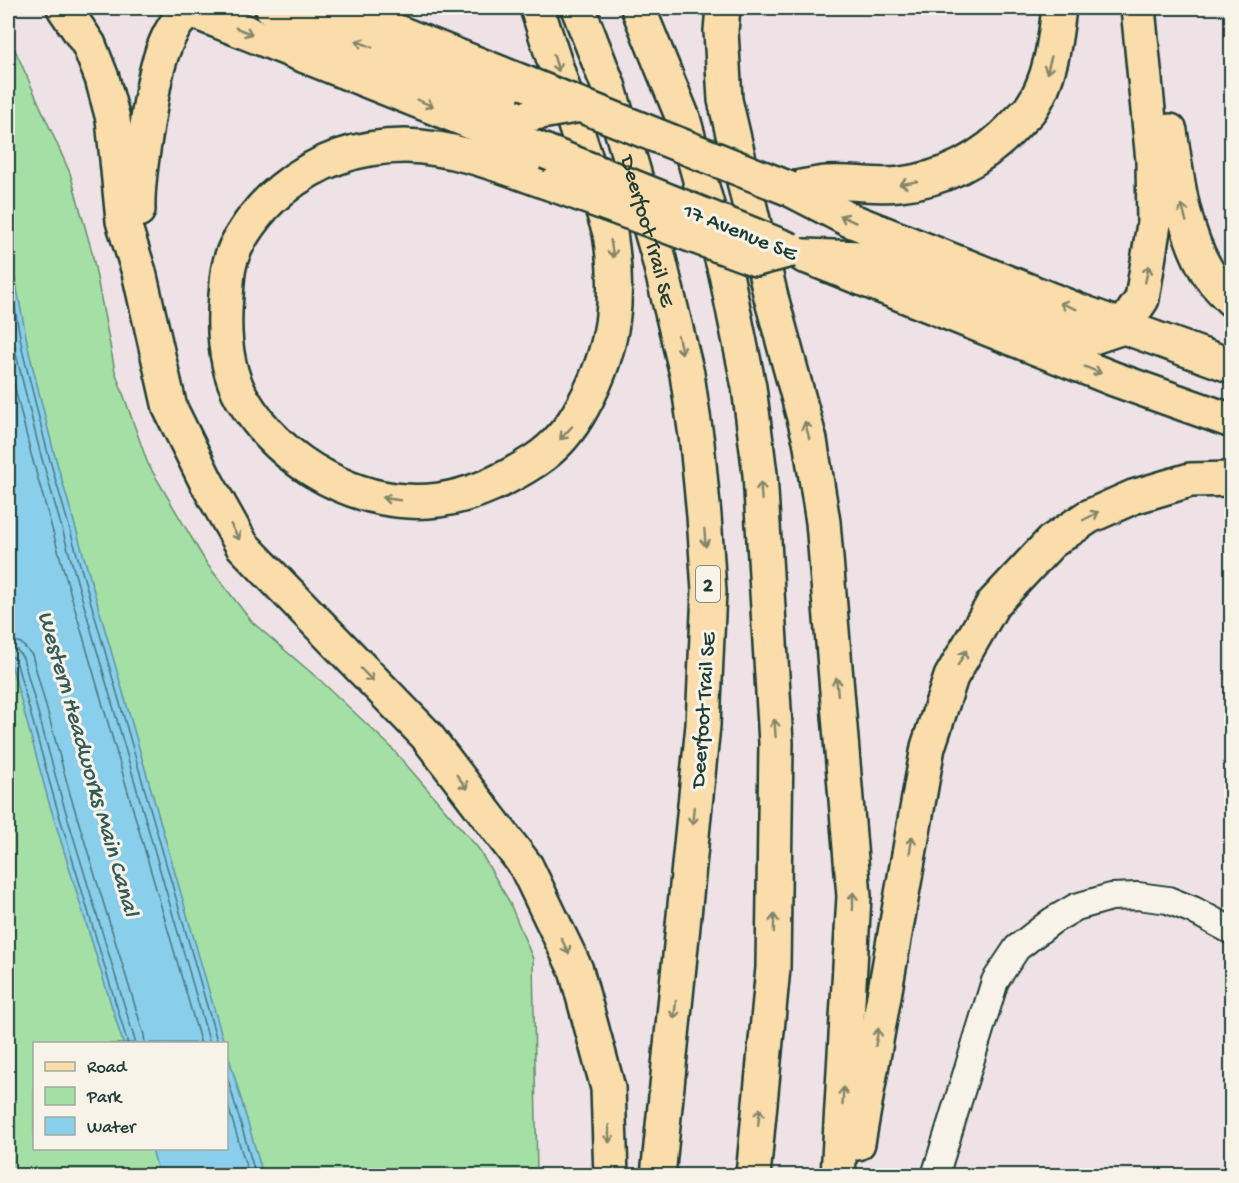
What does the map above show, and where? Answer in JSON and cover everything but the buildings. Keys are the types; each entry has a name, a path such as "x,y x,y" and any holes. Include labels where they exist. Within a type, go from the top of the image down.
{"main road":[{"path":"64,8 89,45 102,78 112,119 123,222 139,272 170,408 206,481 242,544 426,735 526,866 576,970 608,1088 611,1176"},
{"path":"139,272 138,196 152,96 165,45 177,22 189,8"},
{"name":"17 Avenue SE","path":"189,8 1114,379 1232,421"},
{"path":"272,8 535,113 581,105"},
{"path":"338,8 790,189 850,220 1123,327 1232,366"},
{"path":"537,8 610,233 616,269 614,314 606,356 592,391 571,428 543,456 509,478 473,492 439,500 406,501 363,493 343,486 310,469 282,448 242,397 224,335 229,265 245,231 266,202 291,182 321,164 350,152 405,146 435,149 496,164 555,185 756,259 798,253 863,258 1066,339 1087,339 1123,327 1142,299 1155,224 1153,161 1138,8"},
{"name":"Deerfoot Trail SE","path":"578,8 608,85 657,250 687,374 697,443 705,527 709,591 703,725 658,1176"},
{"path":"638,8 683,118 726,274 749,387 760,474 776,743 773,968 753,1176"},
{"path":"723,8 721,32 725,100 771,297 810,440 823,522 854,896 838,1176"},
{"path":"790,189 827,183 878,184 932,178 951,171 982,154 1031,108 1045,80 1054,47 1059,8"},
{"path":"1146,8 1157,41 1183,211 1195,247 1208,273 1232,300"},
{"path":"846,1176 857,1151 928,747 951,677 993,604 1050,542 1088,517 1133,497 1190,480 1232,478"}],"lane":[{"path":"935,1176 995,981 1017,948 1052,921 1076,907 1112,897 1138,896 1168,900 1193,910 1232,932"}],"green space":[{"path":"8,34 70,173 92,252 115,371 148,464 207,564 252,622 321,681 390,746 478,848 509,901 533,959 537,1175 8,1175"}],"water":[{"name":"Western Headworks Main Canal","path":"8,247 29,352 53,449 224,1042 123,1042 48,799 8,653"},
{"path":"228,1054 263,1175 159,1175 152,1150 228,1150"}]}
